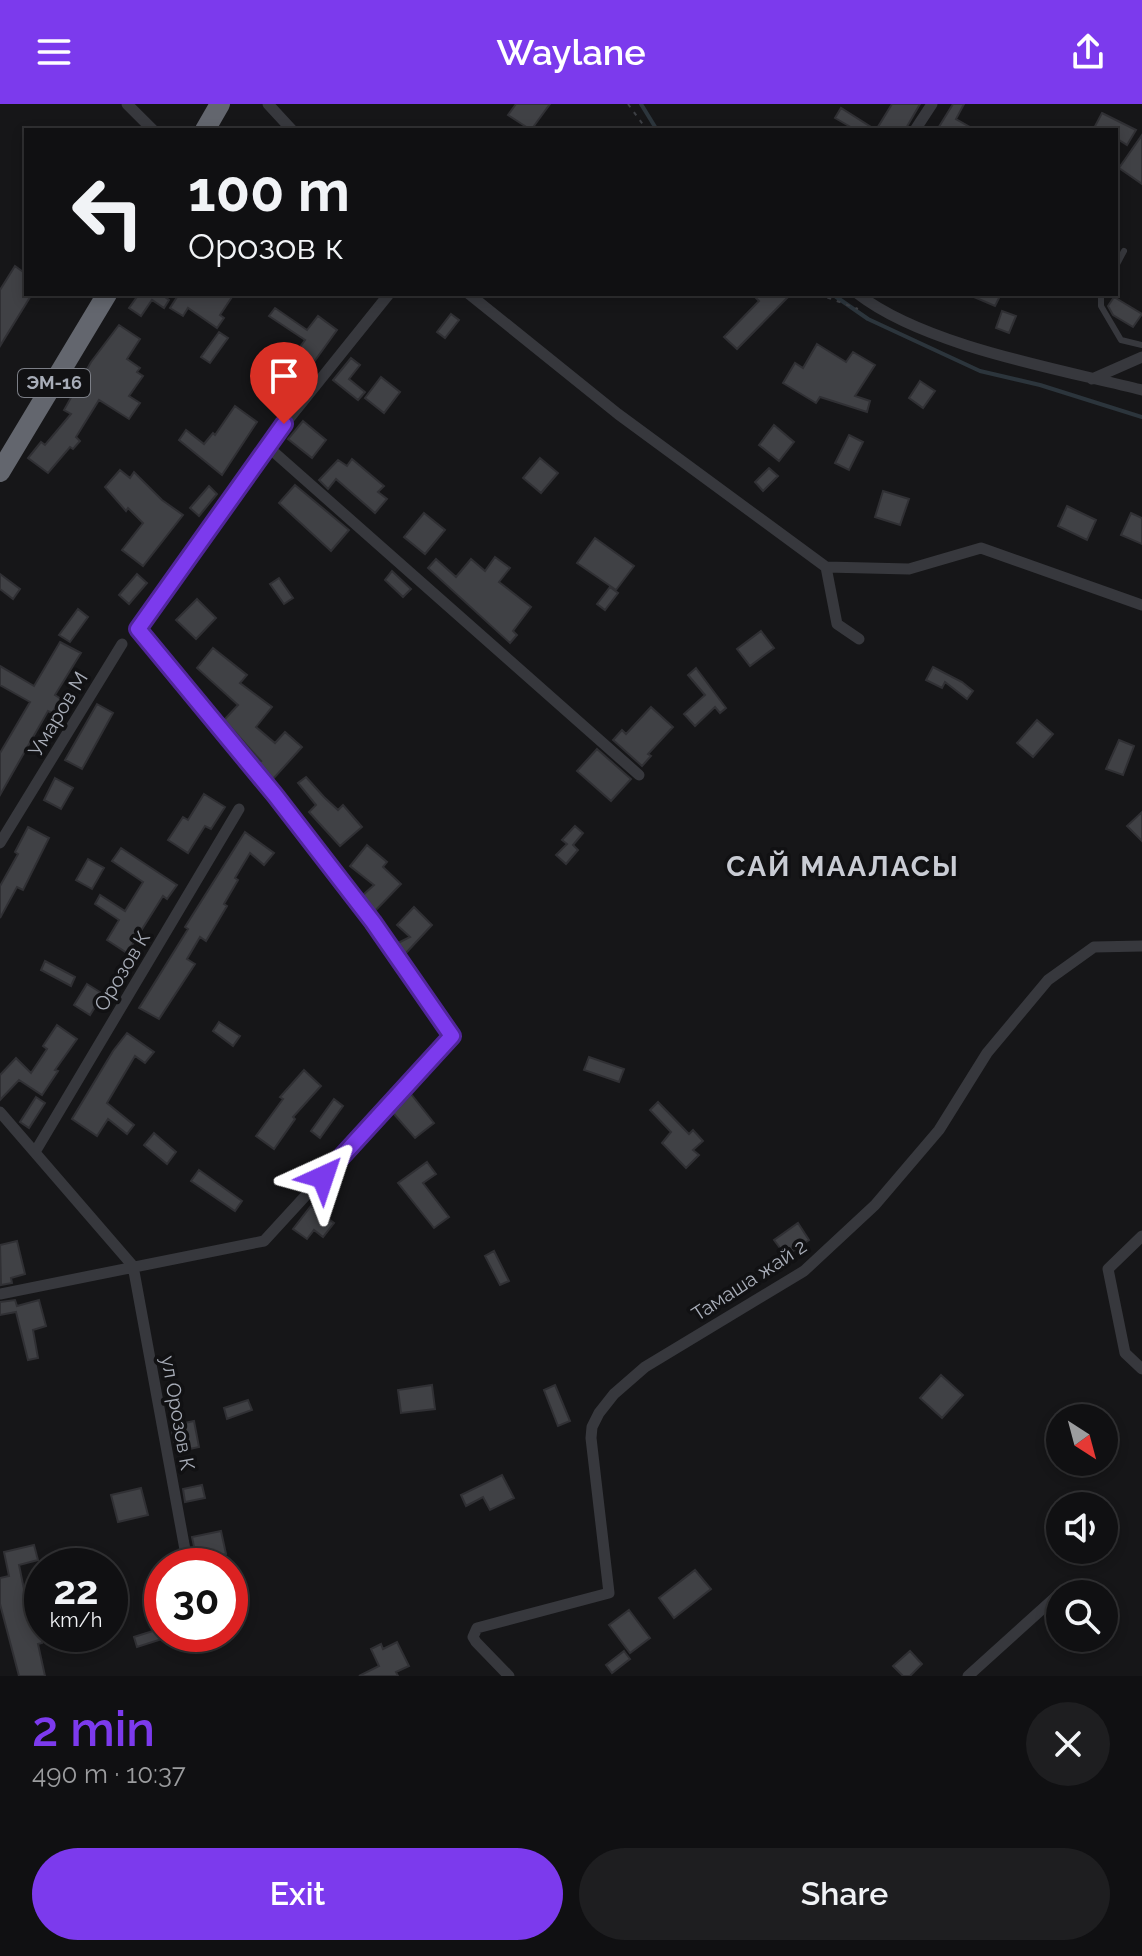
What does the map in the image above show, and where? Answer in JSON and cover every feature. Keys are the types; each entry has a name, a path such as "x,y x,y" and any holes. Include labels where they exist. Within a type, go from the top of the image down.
{"highway":[{"path":"206,128 220,104"},
{"name":"ЭМ-16","path":"0,472 106,296"}],"street":[{"path":"127,104 151,128"},
{"path":"268,104 290,128"},
{"path":"916,128 932,104"},
{"path":"0,1294 264,1241 452,1036 373,922 275,795 138,629 267,446 387,296"},
{"path":"471,296 630,423 826,567 909,569 981,548 1142,605"},
{"path":"861,296 886,312 952,340 1142,390"},
{"path":"1092,379 1142,356"},
{"path":"267,446 639,775"},
{"path":"826,567 837,624 859,639"},
{"name":"Умаров М","path":"0,843 122,644"},
{"name":"Орозов К","path":"35,1152 239,809"},
{"name":"Тамаша жай 2","path":"509,1676 476,1642 474,1633 480,1625 609,1593 591,1438 592,1427 599,1413 614,1394 645,1367 804,1271 875,1205 939,1130 987,1053 1048,980 1094,947 1142,946"},
{"path":"0,1112 133,1266"},
{"path":"1142,1236 1108,1269 1125,1353 1142,1369"},
{"name":"ул Орозов К","path":"133,1266 185,1548"},
{"path":"968,1676 1046,1606"}],"lane":[{"path":"1118,262 1124,251"},
{"path":"1101,296 1101,306 1121,340 1142,345"}],"path":[{"path":"628,104 646,128"},
{"path":"823,296 866,312 886,312"}],"building":[{"path":"516,104 550,104 532,128 508,115"},
{"path":"892,104 920,104 906,128 877,128"},
{"path":"953,104 964,104 956,119 972,128 938,128"},
{"path":"841,108 873,128 852,128 835,118"},
{"path":"1102,113 1136,130 1127,145 1118,139 1118,128 1094,128"},
{"path":"1142,135 1142,184 1119,168"},
{"path":"15,266 24,273 24,296 31,296 0,346 0,290"},
{"path":"138,296 164,296 169,300 164,308 152,300 141,316 129,308"},
{"path":"178,296 233,296 220,315 224,318 217,328 188,308 183,316 170,308"},
{"path":"754,296 789,296 737,349 724,337 759,301"},
{"path":"972,296 1000,296 995,306"},
{"path":"1114,297 1142,314 1133,327 1113,315 1108,306"},
{"path":"275,308 307,330 318,316 337,330 293,391 279,382 285,374 282,372 305,340 269,316"},
{"path":"1002,311 1016,316 1009,333 996,328"},
{"path":"451,314 459,320 445,338 437,332"},
{"path":"119,325 140,339 127,359 140,368 137,372 143,376 129,396 140,403 129,419 99,400 76,437 80,441 73,449 70,447 48,473 28,458 41,442 45,445 71,414 64,410 91,362"},
{"path":"219,332 228,338 210,363 201,357"},
{"path":"817,344 846,362 853,352 875,365 855,396 870,401 867,412 820,397 816,403 783,383 795,363 803,368"},
{"path":"351,358 360,365 349,379 365,392 358,400 333,380"},
{"path":"381,377 400,392 384,413 365,398"},
{"path":"920,381 935,391 923,408 909,398"},
{"path":"235,406 257,422 222,475 179,440 186,430 204,444 213,433 215,435"},
{"path":"303,421 326,440 312,458 288,439"},
{"path":"774,425 794,442 779,461 759,445"},
{"path":"849,435 863,442 849,470 835,463"},
{"path":"540,458 558,473 541,493 523,478"},
{"path":"352,459 384,486 378,492 387,499 375,513 336,479 328,489 319,480 338,460 347,466"},
{"path":"769,468 778,476 763,491 755,482"},
{"path":"120,470 130,478 134,472 162,500 183,515 143,566 122,550 143,523 128,508 126,511 105,487"},
{"path":"295,485 349,530 331,551 279,503"},
{"path":"209,486 217,494 199,516 190,508"},
{"path":"883,491 909,499 900,525 875,517"},
{"path":"1067,506 1096,520 1087,540 1058,526"},
{"path":"424,513 445,530 425,554 404,537"},
{"path":"1131,513 1142,518 1142,544 1121,535"},
{"path":"595,538 634,566 616,590 577,563"},
{"path":"495,557 510,568 499,582 531,607 513,631 517,635 510,643 428,568 436,559 456,577 471,559 485,571"},
{"path":"392,571 411,589 403,597 385,580"},
{"path":"0,574 20,589 13,599 0,589"},
{"path":"137,574 147,583 129,604 119,595"},
{"path":"279,578 293,598 284,604 270,584"},
{"path":"610,587 618,593 605,610 597,604"},
{"path":"197,599 216,618 196,639 176,620"},
{"path":"78,609 88,617 70,642 59,635"},
{"path":"761,631 774,648 750,666 737,649"},
{"path":"60,642 81,653 55,695 61,699 52,713 48,711 0,795 0,753 30,702 0,685 0,666 34,686"},
{"path":"213,648 247,675 240,683 272,707 256,727 275,743 285,732 302,747 273,779 224,720 238,705 197,668"},
{"path":"933,667 973,691 967,699 945,682 942,688 926,680"},
{"path":"696,668 726,708 720,713 715,707 695,726 684,714 705,695 688,675"},
{"path":"97,704 113,713 82,769 65,760"},
{"path":"651,707 673,727 648,754 651,756 642,766 613,740 622,730 626,734"},
{"path":"1037,720 1053,734 1033,757 1017,743"},
{"path":"1119,740 1134,746 1123,775 1106,769"},
{"path":"597,749 631,779 611,801 577,771"},
{"path":"306,777 338,810 343,805 362,827 340,846 309,812 316,805 298,783"},
{"path":"55,778 73,788 61,809 44,800"},
{"path":"204,794 225,807 211,829 205,826 188,853 168,840 183,817 188,820"},
{"path":"1142,812 1142,841 1127,826"},
{"path":"575,826 583,833 573,845 578,850 566,864 556,855 567,844 562,840"},
{"path":"28,827 49,838 23,890 17,887 0,918 0,886 18,854 15,852"},
{"path":"245,832 274,853 264,865 250,853 235,878 238,880 224,904 227,906 206,941 200,937 187,959 195,964 159,1019 139,1008"},
{"path":"367,845 387,862 383,867 401,884 375,911 363,895 374,885 350,866"},
{"path":"121,848 177,885 167,899 163,896 127,953 107,940 119,920 95,904 100,895 125,911 143,882 112,861"},
{"path":"88,859 104,868 92,889 76,880"},
{"path":"414,907 432,925 405,954 398,943 410,937 397,925"},
{"path":"45,961 75,977 71,986 41,970"},
{"path":"87,984 103,994 90,1015 74,1005"},
{"path":"219,1022 240,1036 233,1046 213,1031"},
{"path":"57,1025 77,1039 42,1095 19,1080 0,1100 0,1075 16,1058 31,1073 47,1049 43,1046"},
{"path":"127,1033 154,1052 145,1063 135,1056 107,1103 134,1125 127,1134 108,1119 97,1136 72,1119"},
{"path":"589,1057 624,1069 619,1082 584,1070"},
{"path":"304,1070 321,1086 293,1117 295,1119 274,1149 256,1136 283,1099 280,1097"},
{"path":"411,1094 434,1123 415,1138 393,1113"},
{"path":"36,1097 45,1103 29,1128 20,1122"},
{"path":"334,1099 343,1106 320,1138 311,1131"},
{"path":"658,1102 689,1134 693,1130 703,1141 693,1150 699,1155 686,1168 662,1143 671,1132 650,1110"},
{"path":"154,1133 176,1152 167,1164 144,1145"},
{"path":"427,1162 436,1174 423,1183 449,1217 434,1228 398,1183"},
{"path":"199,1170 242,1201 235,1211 191,1181"},
{"path":"311,1206 334,1223 323,1237 314,1230 307,1239 293,1229"},
{"path":"798,1223 809,1240 786,1256 774,1240"},
{"path":"17,1241 25,1274 11,1278 12,1283 1,1285 0,1245"},
{"path":"494,1251 509,1281 500,1285 485,1256"},
{"path":"15,1300 17,1306 39,1300 46,1326 33,1330 38,1358 28,1360 16,1312 0,1315 0,1302"},
{"path":"941,1375 963,1395 942,1418 920,1398"},
{"path":"432,1385 435,1409 401,1413 398,1390"},
{"path":"555,1385 570,1421 558,1426 544,1390"},
{"path":"248,1400 252,1410 227,1419 224,1408"},
{"path":"194,1421 199,1447 176,1452 171,1426"},
{"path":"502,1475 514,1498 490,1510 483,1497 466,1506 461,1495"},
{"path":"202,1485 205,1498 185,1502 183,1489"},
{"path":"141,1488 148,1515 118,1522 111,1495"},
{"path":"221,1531 225,1548 194,1548 192,1537"},
{"path":"34,1545 35,1548 24,1548 24,1564 19,1565 24,1589 24,1652 40,1652 45,1676 19,1676 0,1604 0,1578 9,1576 4,1552"},
{"path":"695,1570 711,1589 674,1618 659,1598"},
{"path":"629,1610 650,1638 630,1653 609,1625"},
{"path":"144,1634 144,1645 137,1647 134,1637"},
{"path":"397,1642 409,1666 396,1672 398,1676 359,1676 379,1666 371,1649 381,1644 383,1649"},
{"path":"624,1651 630,1659 612,1673 606,1665"},
{"path":"910,1651 922,1664 910,1676 903,1676 893,1666"}],"waterway":[{"path":"641,104 656,128"},
{"path":"835,296 868,319 980,371 1040,385 1142,417"}],"district":[{"name":"САЙ МААЛАСЫ","path":"843,866"}],"route":[{"path":"284,424 138,629 275,795 373,922 452,1036 323,1177"}]}
